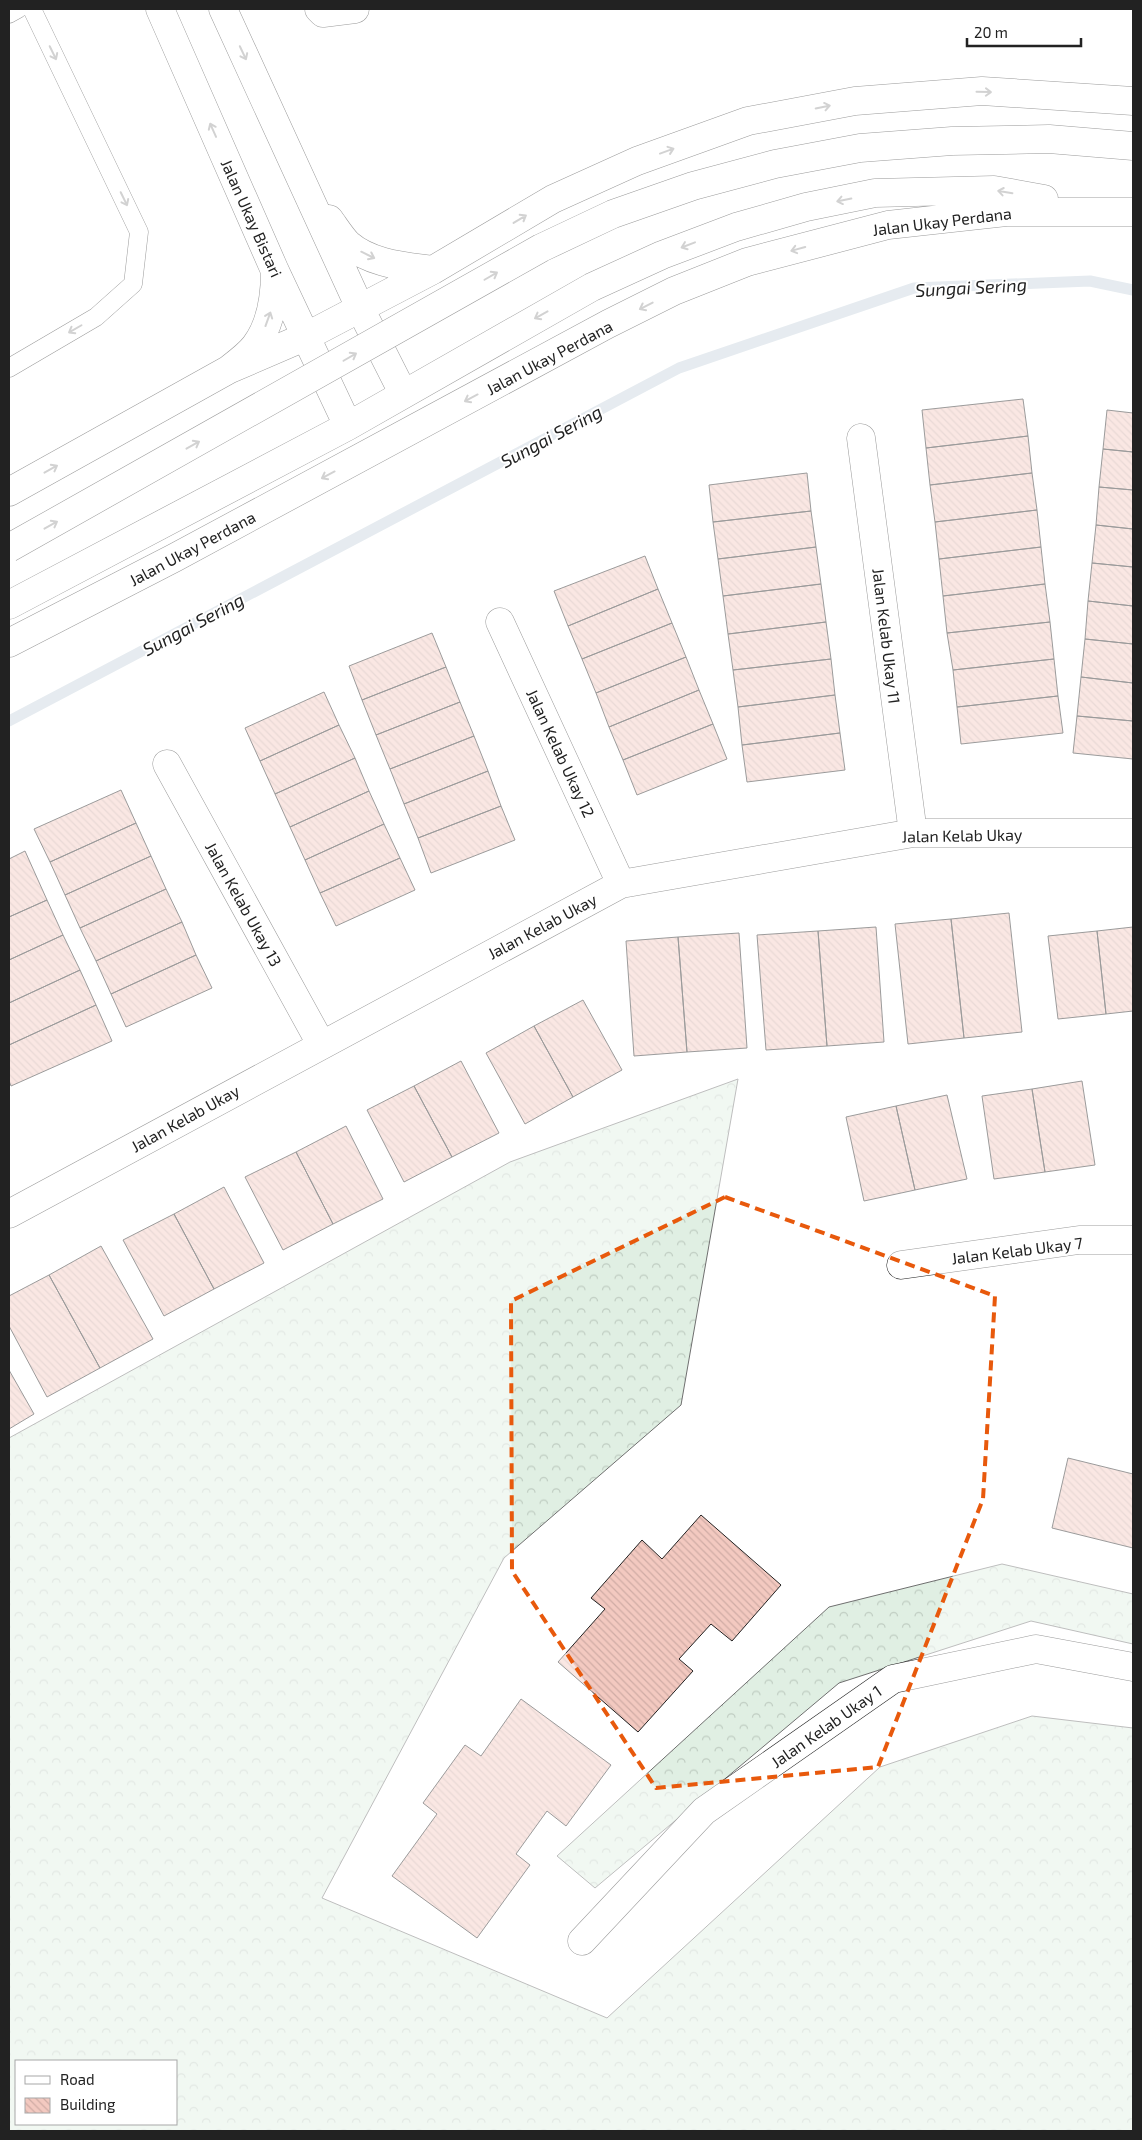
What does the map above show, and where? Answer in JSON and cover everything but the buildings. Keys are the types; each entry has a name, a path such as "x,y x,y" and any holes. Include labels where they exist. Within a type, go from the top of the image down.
{"street":[{"name":"Jalan Ukay Bistari","path":"160,9 275,271 348,426"},
{"path":"223,9 360,308 403,393"},
{"path":"318,9 323,13 354,9"},
{"path":"9,492 228,370 307,336 432,270 553,199 637,161 748,121 855,101 982,91 1133,101"},
{"path":"9,548 540,248 613,214 693,186 730,176 775,164 860,148 952,141 1049,139 1133,146"},
{"path":"302,181 348,244 367,256 389,264 432,270"},
{"path":"9,605 348,426 592,286 662,255 726,231 806,207 875,193 994,190 1128,212"},
{"name":"Jalan Ukay Perdana","path":"9,644 174,558 608,324 674,291 738,266 888,225 1006,212 1128,212"},
{"path":"228,370 255,347 269,319 275,295 275,271"},
{"name":"Jalan Kelab Ukay 11","path":"861,438 913,833"},
{"name":"Jalan Kelab Ukay 12","path":"500,622 621,884"},
{"name":"Jalan Kelab Ukay 13","path":"167,764 321,1044"},
{"name":"Jalan Kelab Ukay","path":"12,1205 321,1044 621,884 913,833 1133,834"},
{"name":"Jalan Kelab Ukay 7","path":"901,1265 1079,1240 1133,1240"},
{"name":"Jalan Kelab Ukay 1","path":"582,1941 704,1811 893,1679 1036,1649 1133,1667"}],"lane":[{"path":"9,14 18,9"},
{"path":"9,368 96,316 133,284 139,232 32,9"}],"highlighted area":[{"path":"725,1197 995,1296 983,1499 878,1767 656,1788 512,1571 511,1301"}],"green space":[{"path":"738,1079 681,1405 504,1558 322,1898 607,2018 880,1767 1032,1716 1133,1728 1133,2131 9,2131 9,1438 510,1162"},
{"path":"1002,1564 1133,1594 1133,1644 1031,1621 839,1683 595,1888 557,1856 829,1607"}],"waterway":[{"name":"Sungai Sering","path":"9,721 679,368 914,288 1090,281 1133,290"}]}
